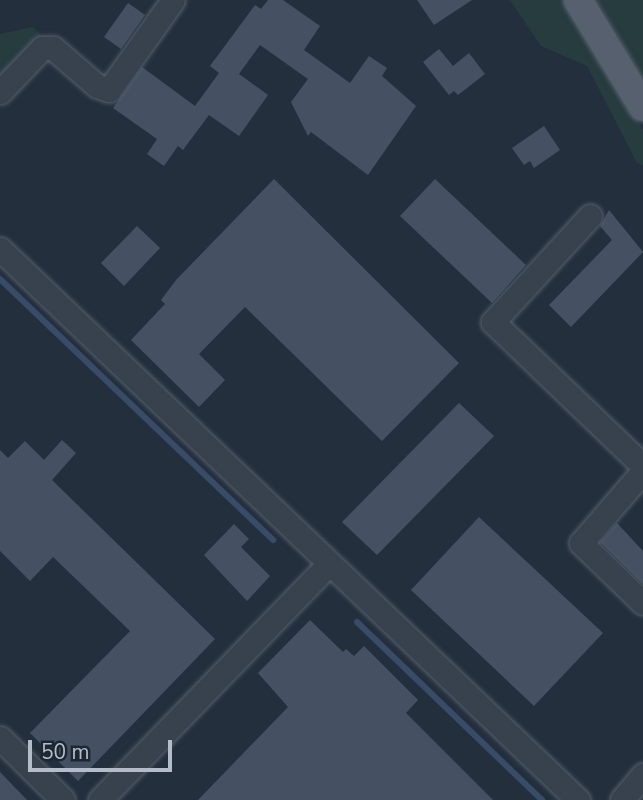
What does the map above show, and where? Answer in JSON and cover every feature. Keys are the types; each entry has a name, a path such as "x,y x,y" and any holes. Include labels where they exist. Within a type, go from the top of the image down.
{"main road":[{"path":"578,0 643,107"}],"street":[{"path":"0,92 43,48 53,48 97,86 109,90 173,0"},
{"path":"590,216 493,322 643,469 580,542 643,603"},
{"path":"0,250 578,800"},
{"path":"100,800 328,565"},
{"path":"0,738 63,800"},
{"path":"622,800 643,775"}],"green space":[{"path":"510,0 563,0 643,130 643,165 637,163 587,66 541,46"},
{"path":"596,0 643,0 643,78 600,5"},
{"path":"33,27 42,36 0,78 0,34"}],"building":[{"path":"268,0 283,0 320,26 304,50 350,83 369,56 387,68 382,76 416,106 368,175 311,132 308,136 291,102 308,79 260,45 239,74 268,95 239,136 209,115 183,150 178,146 164,166 147,154 157,139 113,108 142,67 195,106 219,73 210,66 255,5 261,9"},
{"path":"417,0 472,0 434,25"},
{"path":"128,3 145,15 121,49 104,37"},
{"path":"439,49 453,66 469,53 485,74 458,95 454,91 449,95 423,62"},
{"path":"544,126 560,150 534,168 530,161 524,165 512,148"},
{"path":"274,179 459,363 382,441 245,307 199,354 225,380 199,407 131,340 165,304 161,300 176,280"},
{"path":"435,179 526,265 492,303 400,216"},
{"path":"609,210 643,252 571,327 549,305 612,240 600,226"},
{"path":"137,226 160,248 124,286 101,263"},
{"path":"459,403 494,436 377,555 342,522"},
{"path":"62,440 76,453 52,480 215,639 78,781 30,733 130,631 53,557 30,581 0,551 0,450 8,458 25,441 44,460"},
{"path":"479,517 603,633 534,706 411,590"},
{"path":"617,523 643,551 643,584 600,542"},
{"path":"234,524 249,539 241,547 270,576 247,601 204,555"},
{"path":"310,620 343,652 346,649 354,656 364,646 418,700 406,713 493,800 198,800 288,707 258,673"},
{"path":"0,772 27,800 0,800"}],"waterway":[{"path":"0,279 273,540"},
{"path":"357,622 542,800"}]}
